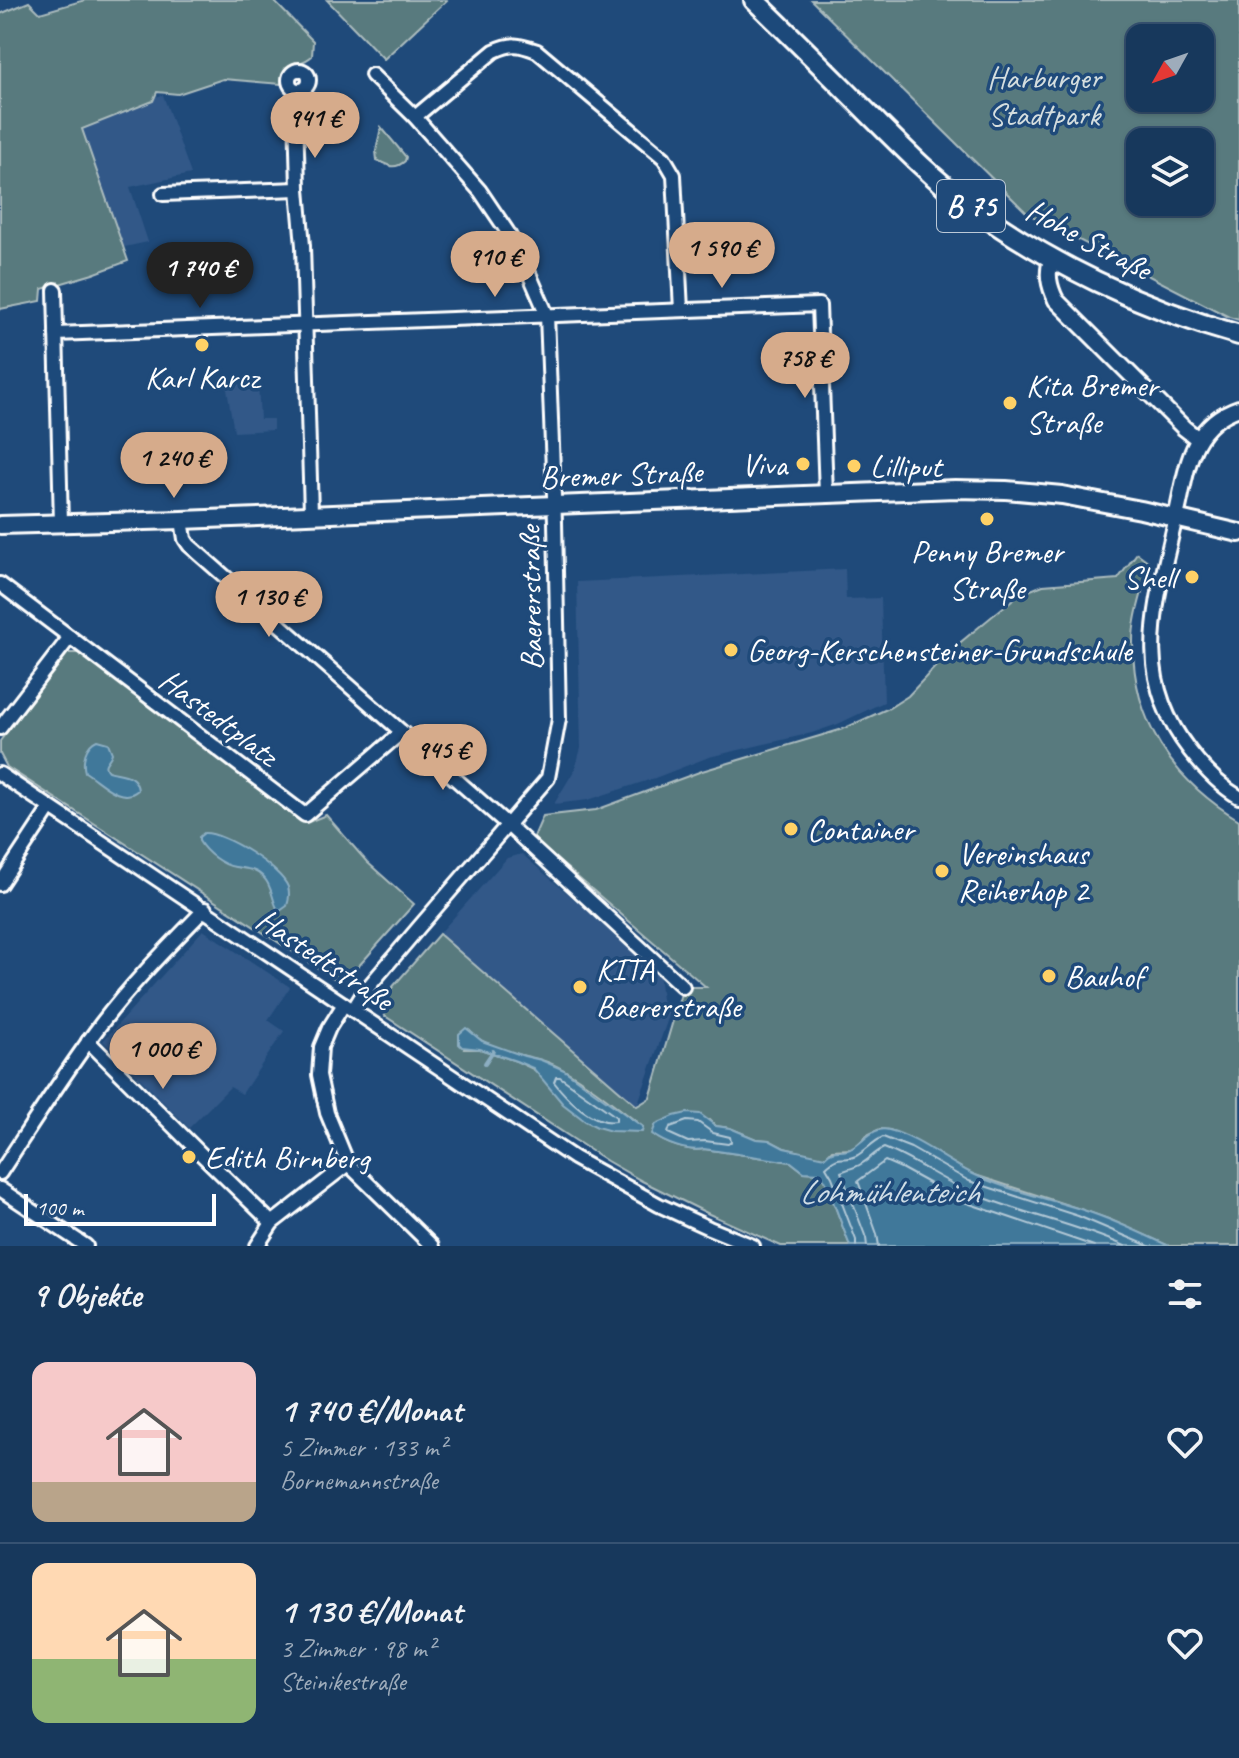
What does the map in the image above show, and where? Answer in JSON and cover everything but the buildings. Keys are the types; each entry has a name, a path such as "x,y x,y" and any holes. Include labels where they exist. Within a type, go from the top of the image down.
{"main road":[{"name":"Hohe Straße","path":"755,0 884,129 966,203 1023,241 1117,291 1194,322 1239,335"},
{"name":"Bremer Straße","path":"0,525 955,489 1062,495 1176,517 1239,533"}],"street":[{"path":"415,117 494,51 509,44 537,51 664,158 674,175 681,310"},
{"name":"Baererstraße","path":"348,1164 327,1113 319,1075 321,1047 329,1028 364,992 548,778 559,719 547,315 507,231 480,191 415,117 372,75"},
{"path":"298,90 298,189 303,246 311,513"},
{"path":"163,194 298,189"},
{"path":"1052,257 1048,277 1056,300 1198,439"},
{"path":"55,290 61,523"},
{"path":"56,334 819,305 826,494"},
{"path":"1239,408 1208,425 1192,452 1162,576 1152,645 1156,680 1167,715 1185,745 1214,779 1239,797"},
{"path":"182,520 189,545 509,826 683,987"},
{"name":"Hastedtplatz","path":"0,584 305,815 402,732"},
{"path":"0,728 70,637"},
{"name":"Hastedtstraße","path":"0,774 574,1158 659,1205 753,1246"},
{"path":"0,884 50,808"},
{"path":"0,1173 88,1041 205,909"},
{"path":"88,1041 272,1223"},
{"path":"257,1246 272,1223 348,1164 432,1246"},
{"path":"0,1189 86,1246"}],"shaded area":[{"path":"163,95 191,174 130,187 148,242 120,248 78,126 103,109"},
{"path":"258,381 260,419 273,419 273,430 234,432 226,383"},
{"name":"Georg-Kerschensteiner-Grundschule","path":"845,569 846,599 881,598 884,702 812,733 709,757 588,800 554,804 575,769 581,748 577,582"},
{"name":"KITA Baererstraße","path":"522,854 659,973 662,1000 671,1010 637,1106 439,934 507,858"},
{"path":"203,930 290,987 268,1020 284,1031 242,1094 230,1087 189,1128 103,1041"}],"green space":[{"path":"85,0 273,0 313,41 312,56 285,71 281,84 223,79 178,94 157,92 153,101 82,129 128,261 42,289 41,301 0,309 0,14 29,2 40,13"},
{"path":"327,0 447,0 384,59"},
{"name":"Harburger Stadtpark","path":"811,0 1239,0 1239,320 1028,214"},
{"path":"381,127 406,157 401,164 391,166 377,160"},
{"path":"766,238 767,259 693,261 692,240"},
{"path":"1137,553 1149,562 1133,641 1140,697 1148,722 1176,767 1215,804 1239,820 1239,1246 1169,1246 1111,1220 972,1174 890,1130 880,1129 852,1149 832,1150 825,1158 716,1126 710,1120 656,1124 653,1134 677,1146 791,1162 804,1172 819,1173 825,1180 850,1246 781,1246 709,1214 607,1161 385,1016 381,1005 383,998 439,934 637,1106 650,1098 683,987 706,987 533,839 543,816 596,810 702,771 843,729 908,696 951,650 1018,595 1043,585 1118,579","holes":["470,1031 501,1049 551,1063 564,1070 620,1109 643,1127 642,1131 611,1131 533,1069 480,1049 464,1049"]},
{"path":"68,653 83,653 306,823 326,815 367,862 414,904 348,978 338,981 7,767 0,754 0,741"}],"water":[{"path":"97,740 108,743 112,753 106,769 131,778 138,790 131,794 118,794 85,772 85,754"},
{"path":"204,833 225,838 275,870 288,887 287,906 280,911 277,908 269,885 258,873 225,864 210,854 199,841"},
{"path":"466,1028 482,1041 564,1070 643,1127 642,1132 611,1131 585,1121 563,1104 533,1068 480,1049 462,1047 459,1034"},
{"name":"Lohmühlenteich","path":"687,1113 700,1114 716,1126 769,1140 784,1148 825,1157 832,1152 852,1148 878,1130 889,1130 910,1138 984,1179 1101,1216 1169,1246 850,1246 825,1180 819,1173 804,1172 791,1162 684,1148 652,1134 656,1124"}],"waterway":[{"path":"485,1063 493,1051"}],"place":[{"name":"Karl Karcz","path":"202,345"},
{"name":"Kita Bremer Straße","path":"1010,403"},
{"name":"Viva","path":"803,464"},
{"name":"Lilliput","path":"854,466"},
{"name":"Penny Bremer Straße","path":"987,519"},
{"name":"Shell","path":"1192,577"},
{"name":"Georg-Kerschensteiner-Grundschule","path":"731,650"},
{"name":"Container","path":"791,829"},
{"name":"Vereinshaus Reiherhop 2","path":"942,871"},
{"name":"Bauhof","path":"1049,976"},
{"name":"KITA Baererstraße","path":"580,987"},
{"name":"Edith Birnberg","path":"189,1157"}]}
